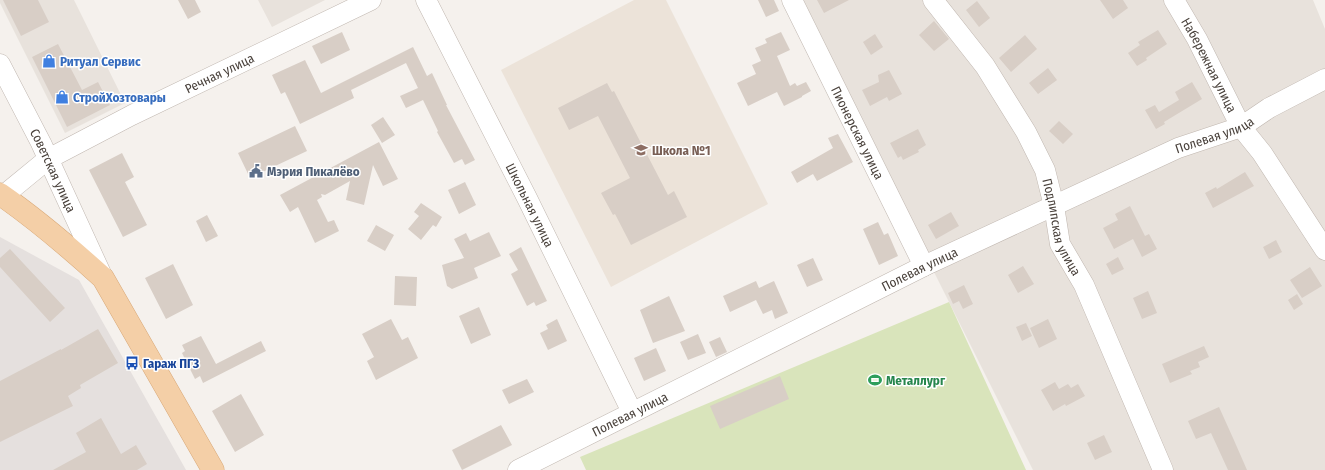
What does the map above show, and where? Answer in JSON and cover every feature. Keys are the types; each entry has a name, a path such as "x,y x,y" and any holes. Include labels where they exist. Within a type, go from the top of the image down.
{"main road":[{"path":"2,195 45,228 103,278 214,470"}],"street":[{"name":"Речная улица","path":"2,195 48,159 132,115 371,0"},
{"name":"Школьная улица","path":"426,0 527,198 632,412"},
{"name":"Пионерская улица","path":"792,0 924,266"},
{"name":"Подлипская улица","path":"933,0 985,66 1026,132 1045,170 1054,206 1060,244 1084,285 1163,470"},
{"name":"Набережная улица","path":"1174,0 1197,39 1241,127 1262,153 1325,250"},
{"name":"Советская улица","path":"0,64 48,159 103,278"},
{"name":"Полевая улица","path":"518,470 924,266 1178,148 1241,127 1269,108 1325,80"}],"shaded area":[{"path":"0,0 74,0 125,103 65,133 0,3"},
{"path":"258,0 325,0 272,27"},
{"name":"Школа №1","path":"634,0 666,0 768,204 611,287 501,70"},
{"path":"798,0 1313,0 1325,29 1325,470 1033,470"},
{"path":"0,237 79,280 186,470 0,470"}],"green space":[{"name":"Металлург","path":"949,302 1026,470 586,470 580,457"}],"building":[{"path":"3,0 38,0 49,22 21,36"},
{"path":"178,0 195,0 201,12 188,19"},
{"path":"758,0 774,0 779,11 766,17"},
{"path":"817,0 849,0 824,13"},
{"path":"1100,0 1123,0 1128,8 1113,19"},
{"path":"977,1 990,18 979,27 966,10"},
{"path":"934,21 949,39 934,51 919,35"},
{"path":"1158,30 1167,44 1137,66 1128,53 1140,45 1138,42"},
{"path":"342,32 350,50 321,64 312,46"},
{"path":"781,32 790,50 777,56 790,86 795,83 797,86 806,82 811,91 784,106 777,92 748,106 737,83 756,74 752,65 761,61 755,48 767,43 765,39"},
{"path":"875,34 883,47 871,55 863,42"},
{"path":"1025,35 1037,49 1011,72 999,58"},
{"path":"58,44 82,90 98,82 110,105 67,127 32,57"},
{"path":"413,47 427,76 432,73 446,105 475,160 465,165 462,159 454,163 437,132 438,131 423,100 406,108 400,96 418,88 406,63 351,90 354,98 300,124 285,92 281,94 272,75 305,60 321,93"},
{"path":"1048,68 1057,80 1038,94 1029,83"},
{"path":"889,70 902,94 889,101 887,97 870,106 862,90 879,82 878,75"},
{"path":"1192,82 1202,99 1164,122 1165,124 1156,129 1145,110 1155,105 1159,112 1179,100 1175,92"},
{"path":"607,83 612,92 614,91 668,195 674,191 687,217 631,245 615,214 613,215 601,193 630,178 598,116 569,130 558,108"},
{"path":"383,117 395,135 382,143 371,125"},
{"path":"1059,121 1073,134 1063,144 1049,131"},
{"name":"Мэрия Пикалёво","path":"295,126 307,151 250,178 238,153"},
{"path":"918,129 926,145 918,150 919,152 903,160 901,156 898,158 890,143"},
{"path":"838,134 853,162 817,181 813,174 797,183 791,172 833,148 828,138"},
{"path":"379,142 398,179 383,186 373,165 364,205 346,200 350,181 325,195 321,194 322,197 317,200 328,222 334,220 339,231 315,243 298,207 290,212 280,195"},
{"path":"122,153 134,177 125,182 147,225 123,237 89,170"},
{"path":"1245,172 1254,186 1213,208 1205,193 1216,187 1217,189"},
{"path":"465,182 476,205 459,214 448,190"},
{"path":"421,203 442,217 436,227 433,225 421,240 408,229 419,216 414,212"},
{"path":"1130,206 1145,236 1149,234 1157,249 1142,257 1133,239 1114,249 1103,228 1118,220 1115,214"},
{"path":"951,212 959,226 936,239 928,225"},
{"path":"207,215 218,236 206,242 196,221"},
{"path":"878,222 884,235 888,233 898,256 879,265 863,229"},
{"path":"376,225 394,235 385,251 367,241"},
{"path":"489,232 501,256 474,268 478,278 452,289 447,286 442,265 464,258 454,239 466,233 470,241"},
{"path":"1276,240 1282,252 1269,259 1263,247"},
{"path":"521,247 547,301 536,306 534,302 527,306 511,274 518,270 509,254"},
{"path":"10,249 65,308 50,322 0,267 0,258"},
{"path":"1118,257 1124,269 1112,275 1106,264"},
{"path":"813,258 823,280 807,287 797,265"},
{"path":"173,264 193,305 166,319 145,278"},
{"path":"1023,266 1034,284 1018,293 1008,275"},
{"path":"1310,267 1322,286 1302,298 1290,280"},
{"path":"395,276 417,277 416,306 394,305"},
{"path":"756,281 759,288 774,281 788,313 775,319 772,310 763,314 756,300 730,312 723,296"},
{"path":"964,285 973,304 963,309 959,301 953,304 948,293"},
{"path":"1148,291 1157,313 1142,319 1133,298"},
{"path":"1297,294 1303,304 1294,310 1288,300"},
{"path":"669,296 685,331 653,343 640,310"},
{"path":"479,307 491,335 471,344 459,316"},
{"path":"391,319 402,340 408,337 418,358 376,380 367,361 374,357 362,334"},
{"path":"557,319 567,341 548,350 540,333 548,329 546,325"},
{"path":"1048,319 1057,339 1039,348 1030,328"},
{"path":"1026,323 1032,336 1022,341 1016,327"},
{"path":"98,329 118,363 80,385 81,388 68,396 73,406 0,442 0,381 61,350"},
{"path":"698,334 706,353 688,360 680,342"},
{"path":"201,336 216,364 261,341 266,351 203,383 200,376 195,379 182,353 185,351 182,345"},
{"path":"720,337 727,352 716,357 709,342"},
{"path":"1204,346 1209,357 1198,362 1200,367 1190,371 1192,374 1170,383 1162,364"},
{"path":"656,348 666,371 644,381 634,358"},
{"path":"780,376 789,399 720,429 710,406"},
{"path":"527,379 534,392 509,404 502,390"},
{"path":"1055,382 1059,389 1068,384 1071,388 1078,384 1085,396 1066,406 1065,404 1053,411 1041,390"},
{"path":"241,394 264,435 235,452 212,411"},
{"path":"1219,407 1247,470 1228,470 1211,433 1196,439 1188,421"},
{"path":"101,418 121,454 136,445 147,464 137,470 53,470 86,452 76,433"},
{"path":"501,425 512,445 462,470 452,450"},
{"path":"1104,435 1112,452 1095,460 1087,443"}],"place":[{"name":"Ритуал Сервис","path":"49,61"},
{"name":"СтройХозтовары","path":"62,97"},
{"name":"Школа №1","path":"641,150"},
{"name":"Мэрия Пикалёво","path":"256,171"},
{"name":"Гараж ПГЗ","path":"132,363"},
{"name":"Металлург","path":"875,380"}]}
